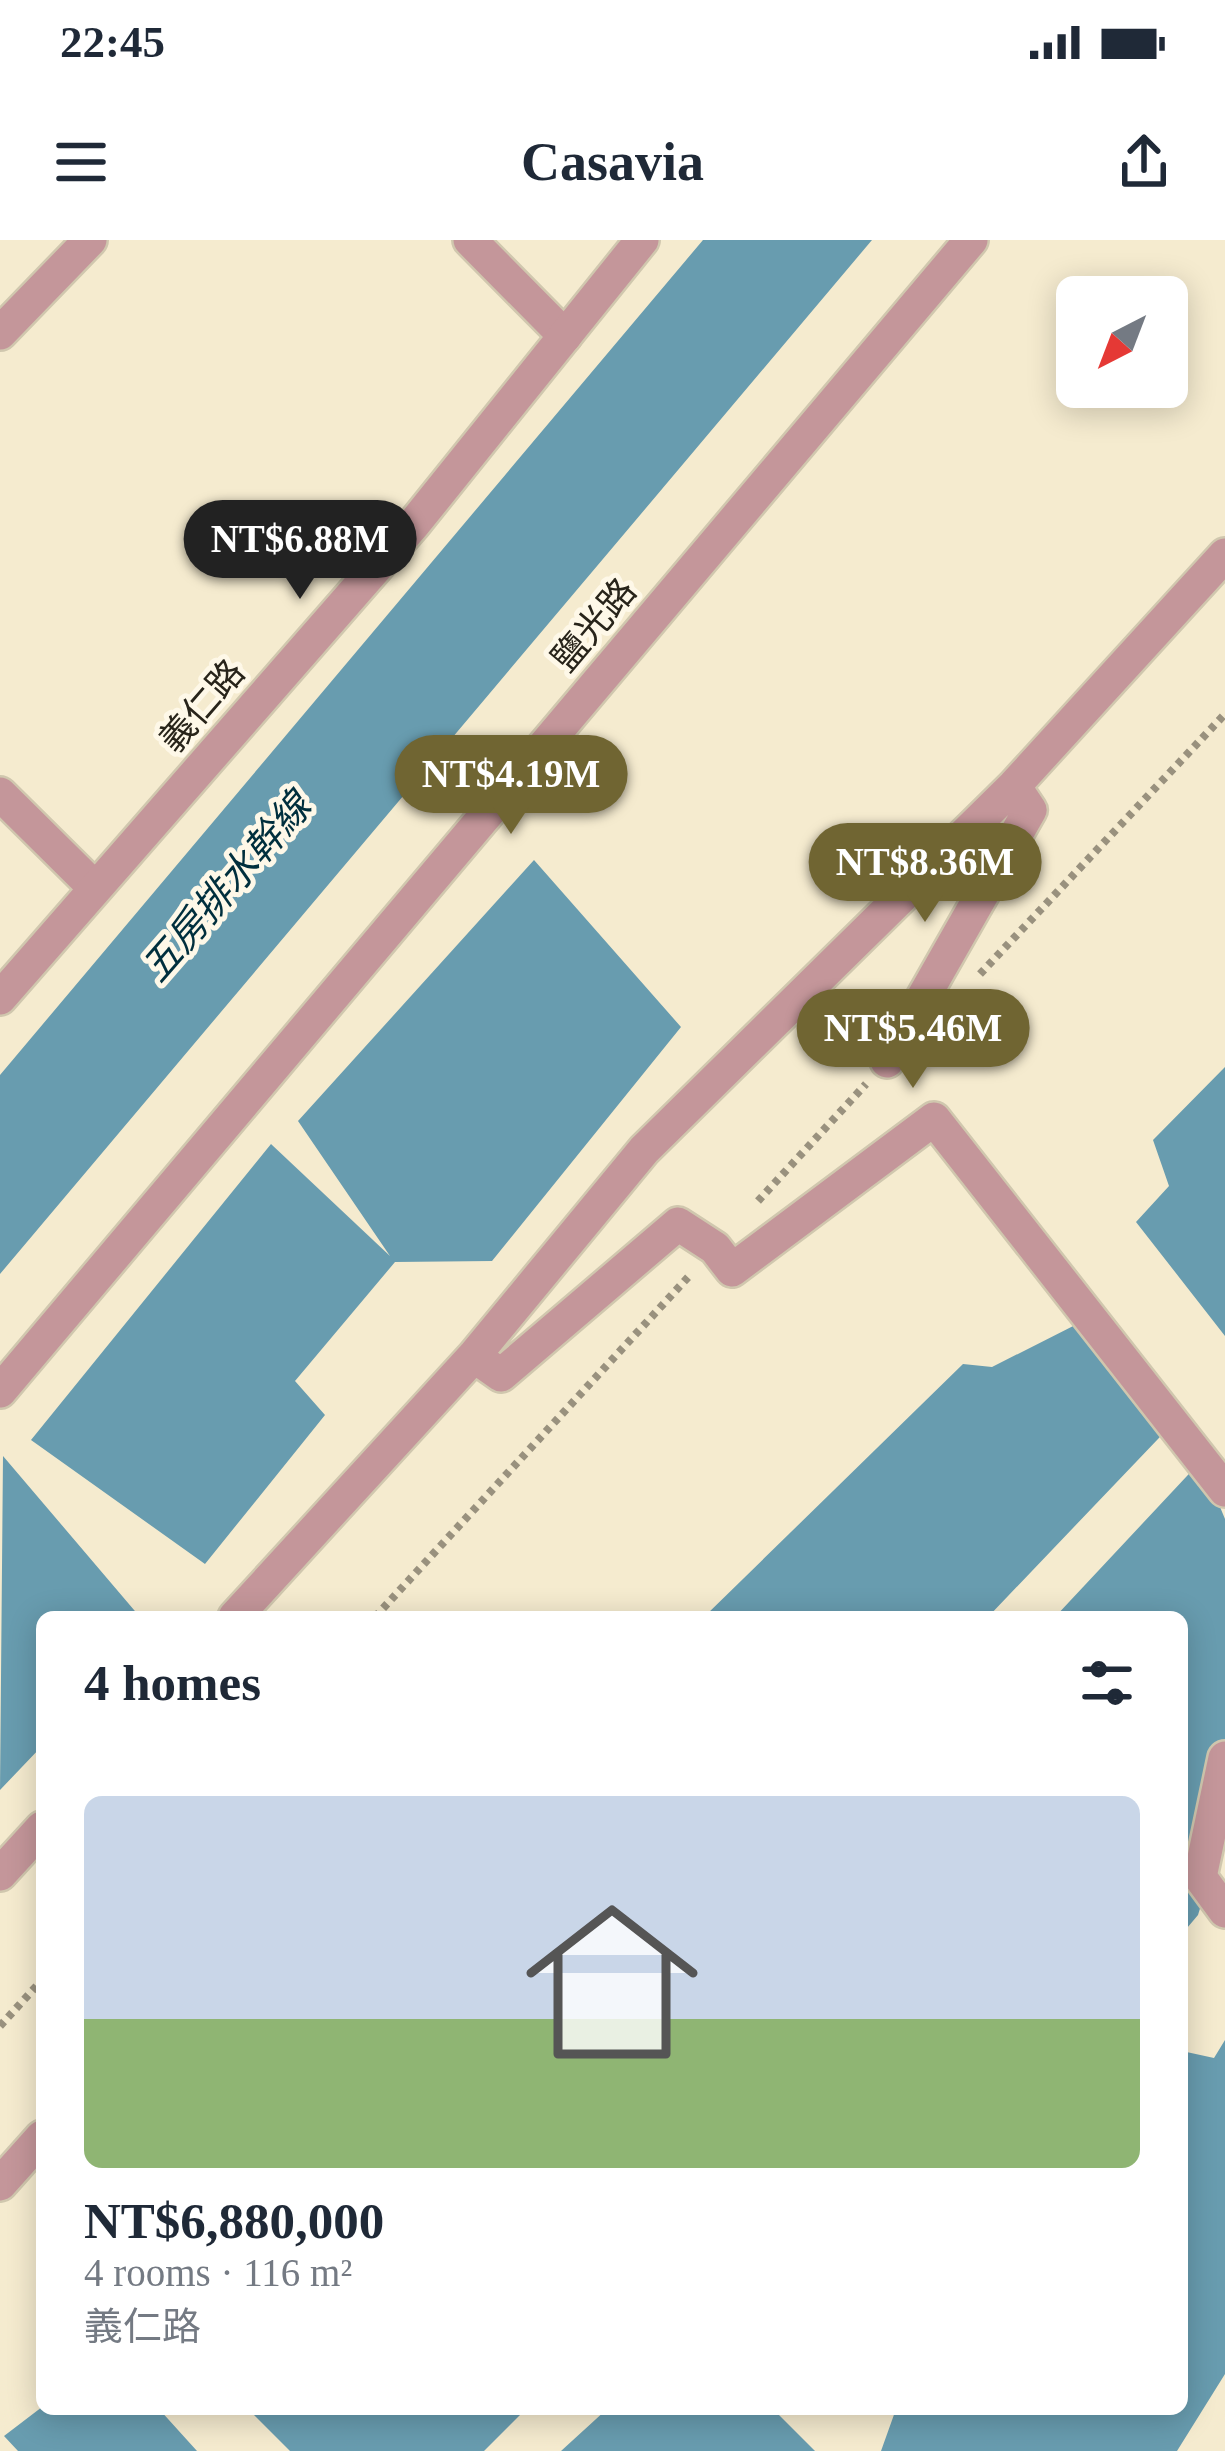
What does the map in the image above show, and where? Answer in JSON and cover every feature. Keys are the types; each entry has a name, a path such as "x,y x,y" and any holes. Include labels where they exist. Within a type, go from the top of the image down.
{"street":[{"path":"0,333 90,240"},
{"path":"470,240 565,336"},
{"name":"義仁路","path":"0,998 413,525 642,240"},
{"name":"鹽光路","path":"0,1391 970,240"},
{"path":"241,1611 474,1356 644,1150 1014,786 1225,555"},
{"path":"887,1060 1030,810 1014,786"},
{"path":"0,794 94,888"},
{"path":"474,1356 501,1375 678,1224 715,1248 732,1270 934,1119 1225,1490"},
{"path":"1225,1759 1201,1876 1225,1911"},
{"path":"0,1874 36,1835"},
{"path":"0,2184 36,2144"}],"path":[{"path":"963,990 1225,714"},
{"path":"380,1611 611,1359"},
{"path":"0,2026 36,1987"}],"water":[{"name":"五房排水幹線","path":"703,240 872,240 0,1274 0,1075"},
{"path":"534,860 681,1027 492,1261 395,1262 295,1381 325,1415 205,1564 31,1440 271,1144 390,1256 298,1121"},
{"path":"1225,1067 1225,1336 1136,1222 1169,1186 1153,1140"},
{"path":"1089,1318 1179,1417 994,1611 710,1611 963,1364 992,1367"},
{"path":"3,1456 135,1611 36,1611 36,1752 0,1790"},
{"path":"1201,1461 1225,1519 1225,1827 1198,1915 1188,1927 1188,1611 1061,1611"},
{"path":"1225,2040 1225,2374 1177,2451 881,2451 894,2415 1188,2415 1188,2052 1214,2058"},
{"path":"36,2412 164,2415 197,2451 18,2451 4,2436"},
{"path":"254,2415 520,2415 484,2451 290,2451"},
{"path":"600,2415 779,2415 815,2451 561,2451"}]}
